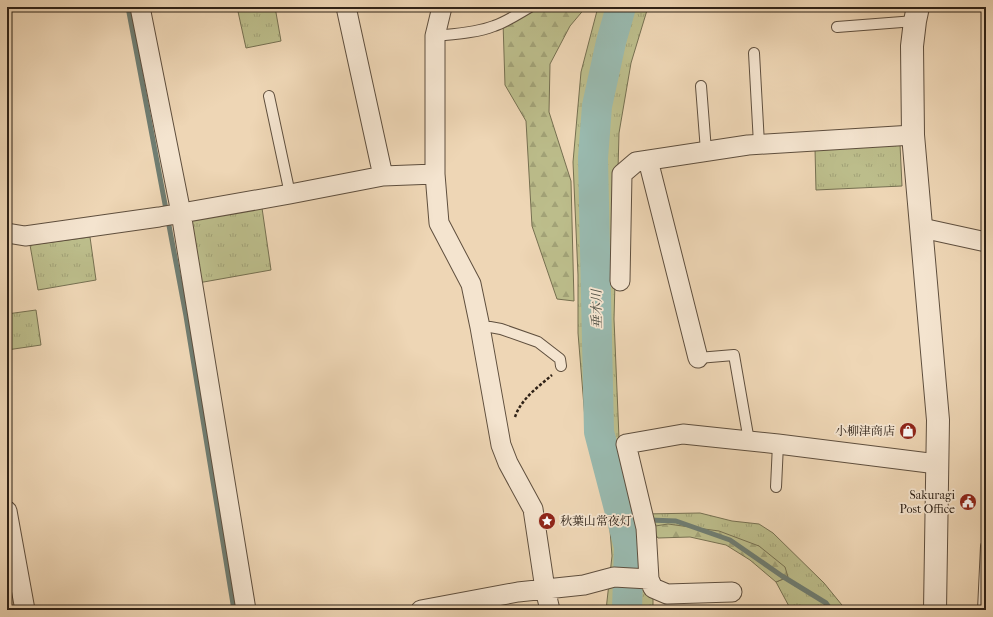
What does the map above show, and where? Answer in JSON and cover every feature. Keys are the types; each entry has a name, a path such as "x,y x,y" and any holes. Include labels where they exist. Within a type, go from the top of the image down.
{"street":[{"path":"140,7 173,214 246,610"},
{"path":"346,7 383,176"},
{"path":"442,7 435,36 435,174 439,223 471,284 501,446 508,463 533,509 545,589 550,610"},
{"path":"916,14 912,46 913,135 938,420 935,610"},
{"path":"620,280 622,174 636,162 759,144 913,135"},
{"path":"648,160 698,358"},
{"path":"7,233 25,236 173,214 383,176 435,174"},
{"path":"922,228 986,242"},
{"path":"732,592 667,594 653,588 648,579 646,528 626,444 683,434 778,444 937,464"},
{"path":"7,511 25,610"},
{"path":"421,610 518,592 584,585 614,577 648,579"}],"lane":[{"path":"435,36 493,27 530,7"},
{"path":"837,27 916,14"},
{"path":"754,53 759,144"},
{"path":"701,86 706,151"},
{"path":"269,96 290,194"},
{"path":"480,327 501,329 538,342 560,359 561,366"},
{"path":"698,358 734,355 749,441"},
{"path":"776,487 778,444"},
{"path":"983,610 986,546"}],"path":[{"path":"514,418 517,411 532,392 561,366"}],"green space":[{"path":"237,7 275,7 281,41 246,48"},
{"path":"527,7 586,7 570,26 550,64 549,112 571,181 574,301 557,299 532,226 526,121 505,85 503,22"},
{"path":"598,7 648,7 631,63 619,133 614,319 619,438 643,514 700,513 732,521 759,524 773,533 824,583 846,610 791,610 776,582 788,577 759,546 646,530 653,610 606,610 612,556 609,517 586,431 578,333 578,275 573,162 581,72"},
{"path":"900,144 902,186 816,190 815,149"},
{"path":"262,208 271,270 198,283 186,219"},
{"path":"90,237 96,280 38,290 30,245"},
{"path":"36,310 41,345 7,350 7,314"},
{"path":"668,524 719,531 759,546 785,567 788,577 776,582 750,560 726,545 690,537 658,538 649,527"}],"waterway":[{"path":"128,7 186,316 234,610"},
{"name":"垂木川","path":"621,7 611,42 597,106 593,158 599,432 629,547 627,610"},
{"path":"622,519 641,520"},
{"path":"649,520 676,521 730,540 782,576 826,603 831,610"}],"place":[{"name":"小柳津商店","path":"908,431"},
{"name":"Sakuragi Post Office","path":"968,502"},
{"name":"秋葉山常夜灯","path":"547,521"}]}
